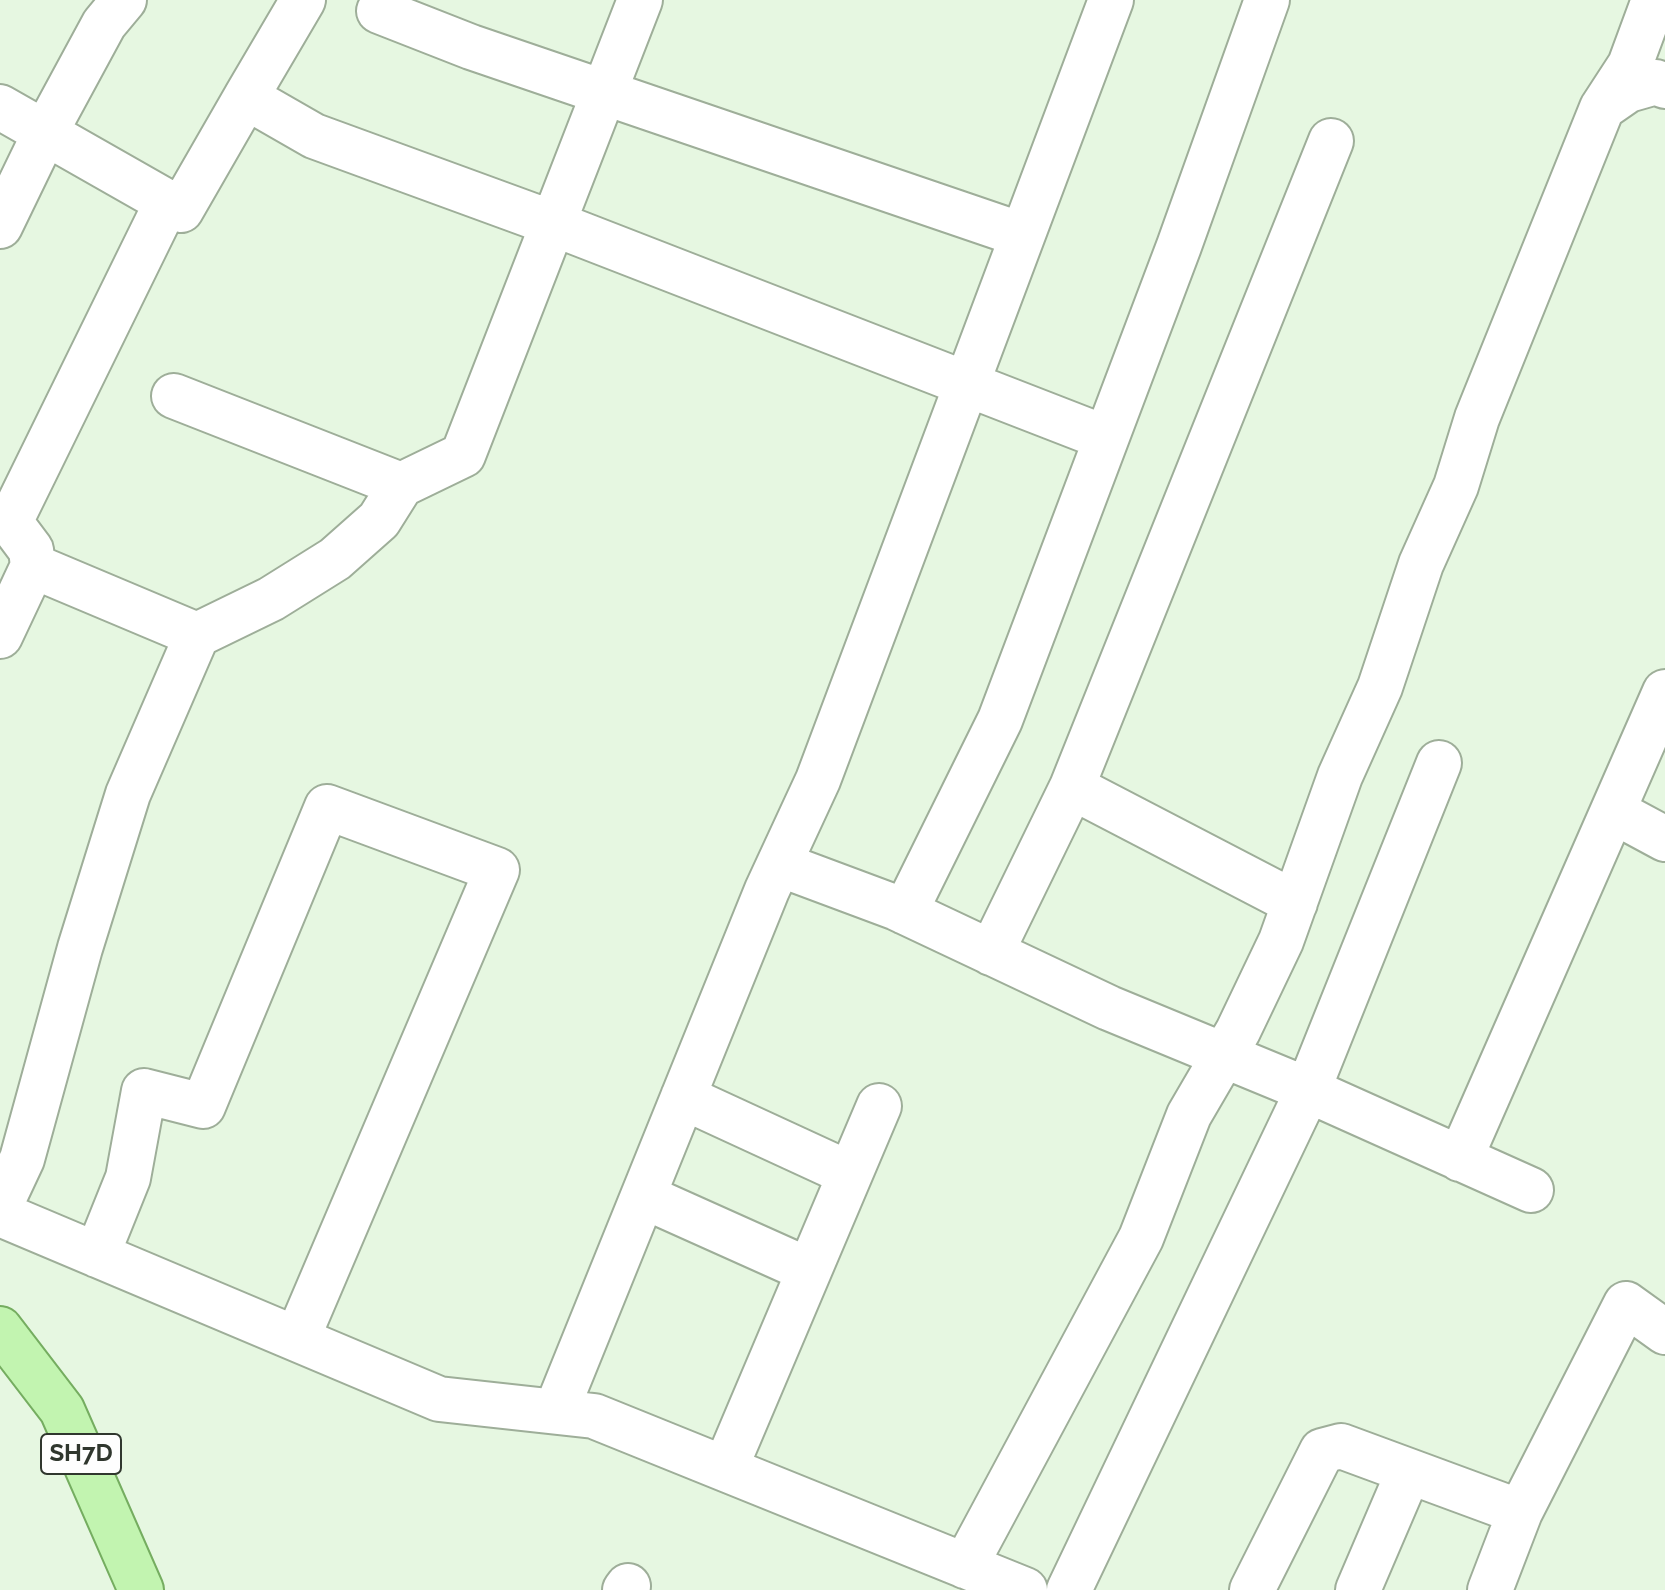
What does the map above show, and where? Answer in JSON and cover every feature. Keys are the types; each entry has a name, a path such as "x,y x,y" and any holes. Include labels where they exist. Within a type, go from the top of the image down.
{"main road":[{"name":"SH7D","path":"0,1329 62,1410 141,1590"}],"street":[{"path":"0,226 45,133 104,24 124,0"},
{"path":"0,107 181,210 303,0"},
{"path":"0,1206 27,1144 80,948 128,794 197,635 271,599 335,559 379,520 401,485 463,455 640,0"},
{"path":"556,1411 779,864 818,780 1111,0"},
{"path":"905,912 1000,720 1267,0"},
{"path":"965,1566 1141,1238 1189,1115 1281,941 1340,776 1380,687 1421,564 1456,486 1477,418 1602,108 1630,65 1654,0"},
{"path":"379,11 471,47 1022,235"},
{"path":"1602,108 1628,90 1656,82 1665,86"},
{"path":"246,97 314,136 552,223 1106,438"},
{"path":"991,953 1072,787 1331,141"},
{"path":"0,636 33,566 31,550 10,522 167,202"},
{"path":"174,396 401,485"},
{"path":"33,566 197,635"},
{"path":"1460,1159 1665,692"},
{"path":"1069,1590 1308,1090 1439,763"},
{"path":"1072,787 1295,903"},
{"path":"97,1255 128,1178 144,1091 203,1106 327,807 497,870 297,1339"},
{"path":"1613,811 1665,839"},
{"path":"779,864 905,912 1109,1008 1308,1090 1531,1190"},
{"path":"683,1097 850,1174"},
{"path":"725,1469 879,1106"},
{"path":"643,1196 808,1270"},
{"path":"0,1214 439,1399 594,1416 1025,1590"},
{"path":"1490,1590 1520,1512 1626,1304 1665,1332"},
{"path":"1252,1590 1322,1451 1341,1446 1520,1512"},
{"path":"1358,1590 1409,1471"}]}
